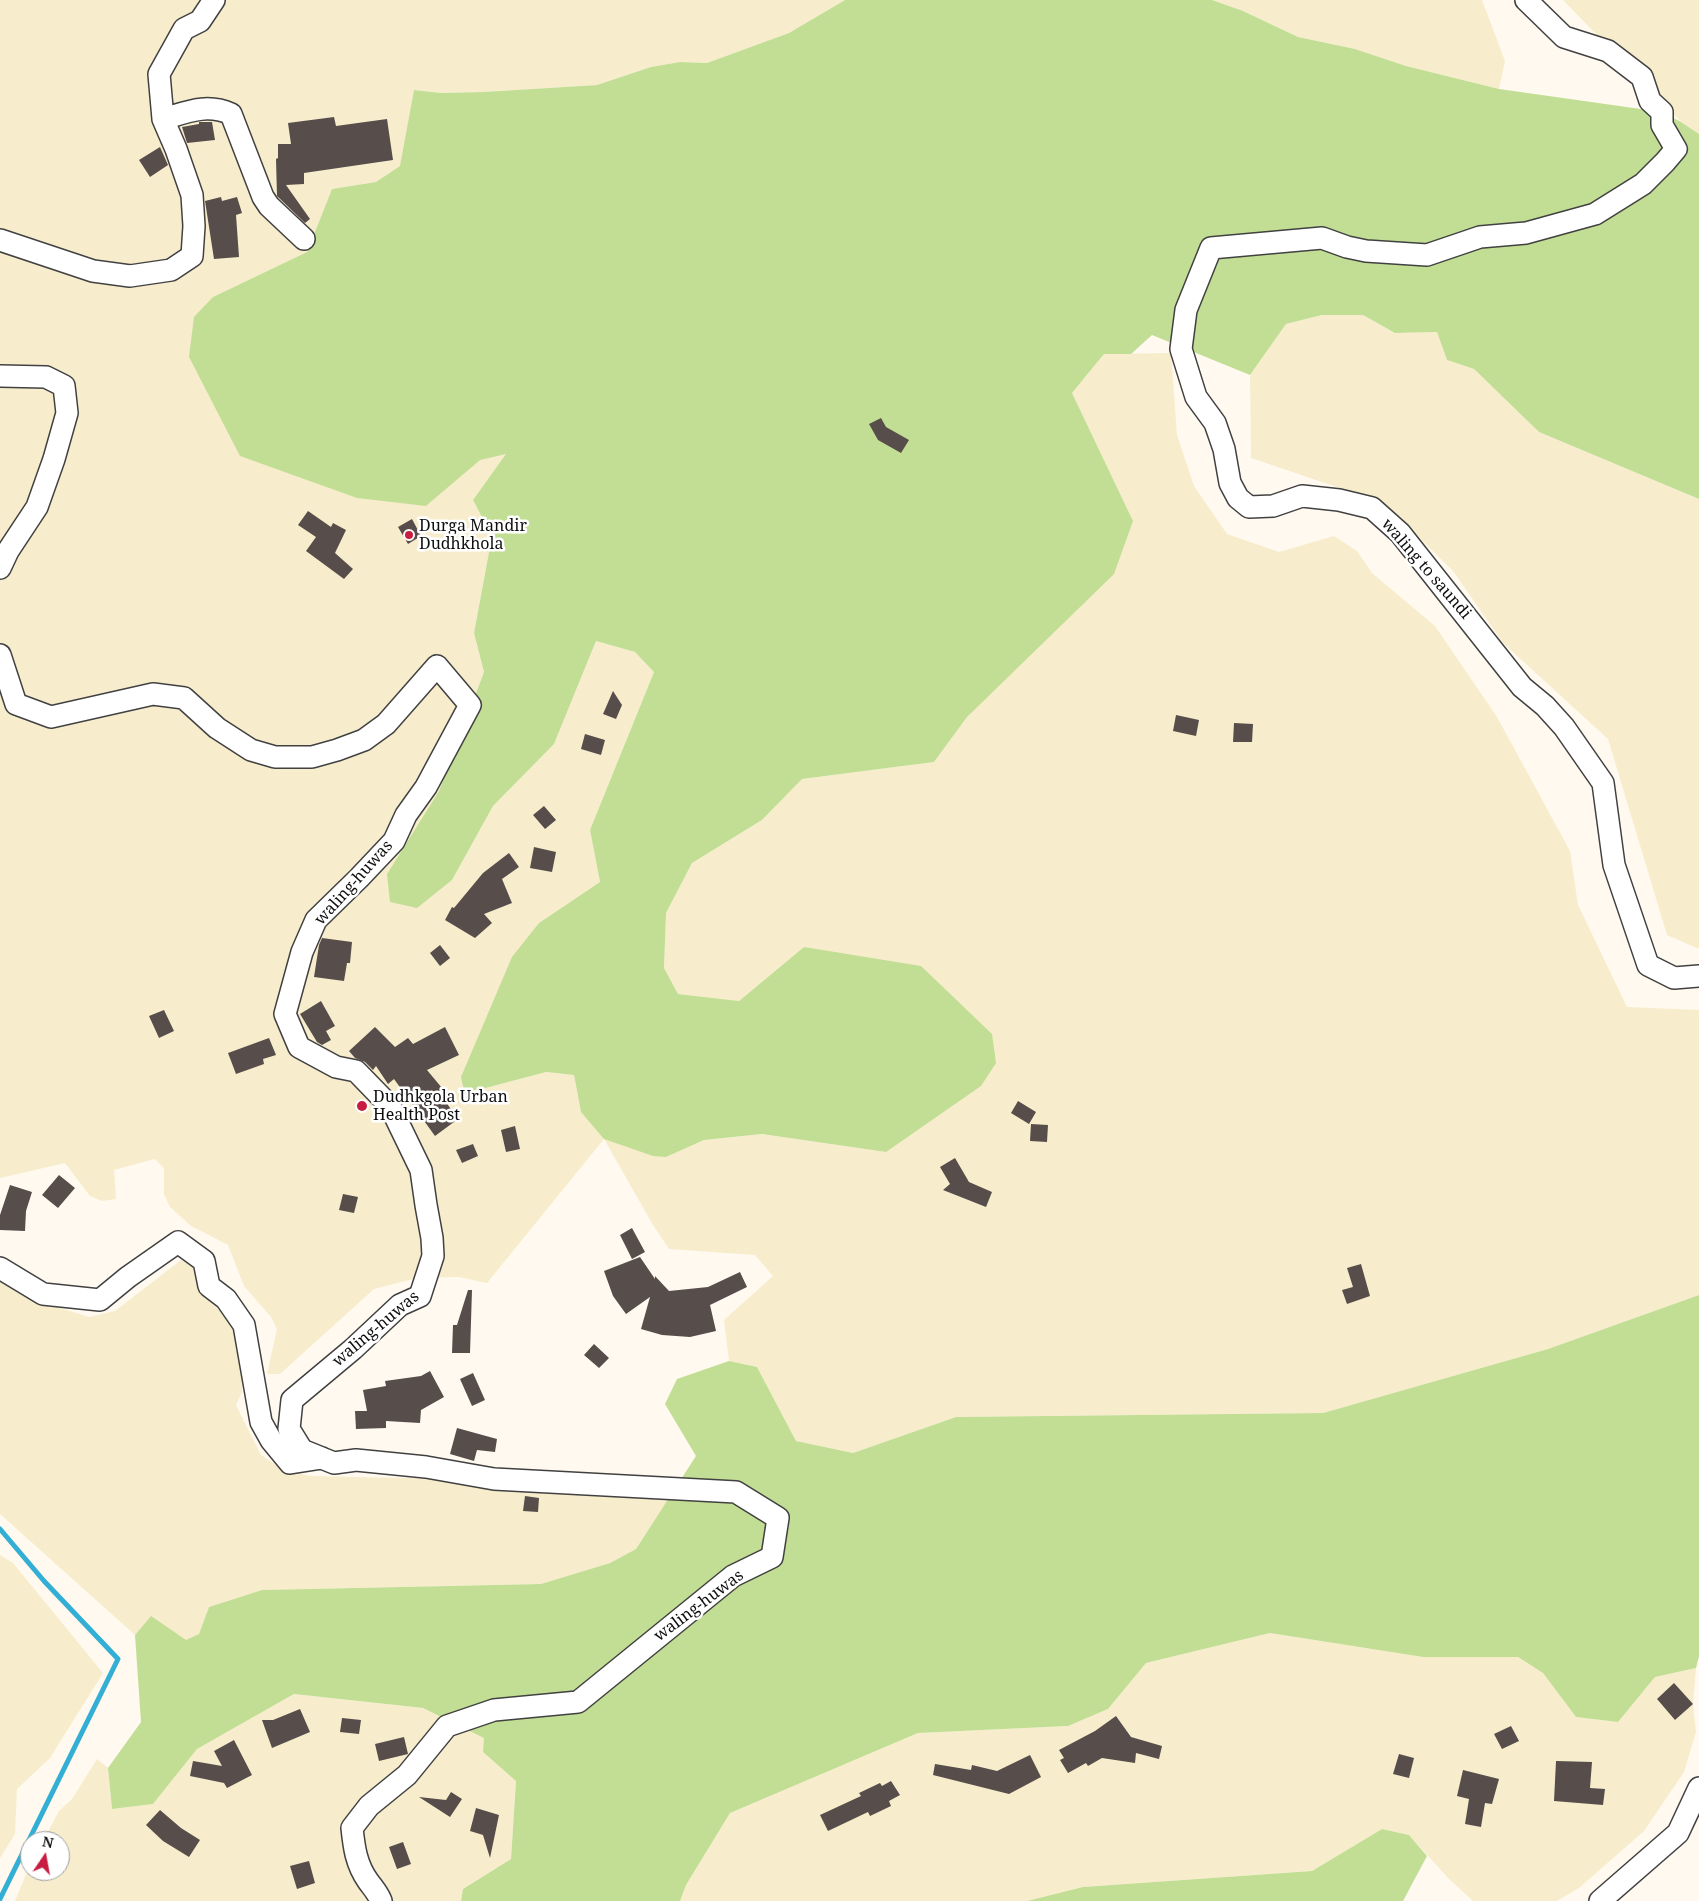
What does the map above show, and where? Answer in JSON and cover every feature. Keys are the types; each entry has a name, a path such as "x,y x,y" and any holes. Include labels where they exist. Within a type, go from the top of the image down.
{"street":[{"path":"0,240 93,270 130,276 171,270 192,256 194,226 192,195 163,119 159,74 184,28 200,21 214,0"},
{"name":"waling to saundi","path":"1526,0 1564,36 1608,51 1642,77 1650,101 1662,112 1662,125 1676,149 1665,162 1643,184 1594,214 1526,233 1480,237 1427,255 1366,251 1347,247 1322,238 1211,248 1186,310 1180,349 1196,396 1215,423 1224,449 1230,483 1238,498 1249,507 1274,506 1302,496 1339,500 1372,508 1400,533 1522,687 1545,706 1564,727 1603,784 1614,865 1648,965 1674,978 1699,976"},
{"path":"163,119 201,109 220,109 231,114 263,197 269,206 304,239"},
{"path":"0,376 46,377 64,386 67,413 54,459 37,507 8,551 0,568"},
{"name":"waling-huwas","path":"0,655 16,704 51,717 153,694 184,698 217,728 252,750 275,757 312,757 364,740 386,724 437,666 470,705 426,787 406,815 394,840 316,920 302,952 285,1014 299,1047 336,1067 356,1071 390,1106 422,1170 433,1256 420,1296 400,1305 353,1349 292,1400 288,1429 302,1450 334,1463 356,1460 426,1467 494,1479 736,1492 778,1518 772,1557 733,1576 578,1702 494,1710 447,1726 407,1776 369,1806 352,1828 356,1858 368,1881 378,1892 381,1901"},
{"path":"0,1268 43,1294 100,1300 128,1277 178,1242 204,1261 209,1286 226,1299 244,1325 261,1422 271,1440 290,1463 322,1458"},
{"path":"1600,1901 1678,1833 1699,1788"}],"shaded area":[{"path":"0,0 845,0 789,33 707,63 680,62 651,67 597,85 484,92 441,93 414,90 401,166 376,182 332,189 307,252 213,297 426,506 480,459 507,454 473,500 492,536 474,633 484,672 439,791 387,874 452,880 493,806 554,744 596,641 635,652 654,672 590,830 600,882 539,923 478,1090 546,1072 574,1075 581,1112 666,1157 704,1140 762,1134 886,1152 804,947 739,1001 678,994 664,968 666,913 692,863 762,820 802,779 934,762 967,717 1133,521 1072,393 1104,354 1171,353 1177,435 1194,486 1227,534 1279,552 1334,536 1357,551 1372,573 1435,626 1497,717 1570,851 1578,905 1627,1007 1699,1010 1699,1295 1548,1349 1323,1413 956,1417 853,1453 796,1441 757,1367 729,1361 724,1320 773,1276 755,1255 669,1249 653,1225 604,1139 487,1283 459,1277 417,1278 374,1289 280,1374 267,1374 277,1329 271,1317 244,1286 228,1245 191,1226 170,1207 164,1194 164,1168 155,1159 114,1170 116,1199 102,1201 90,1196 65,1163 0,1178"},
{"path":"1212,0 1482,0 1505,61 1499,89 1406,66 1355,49 1298,37 1243,11"},
{"path":"1563,0 1699,0 1699,134 1681,122"},
{"path":"1322,315 1363,315 1395,333 1437,332 1447,360 1474,369 1539,432 1699,499 1699,949 1667,935 1608,739 1503,643 1453,571 1384,503 1251,458 1250,375 1286,324"},
{"path":"181,1260 193,1267 204,1294 232,1324 241,1350 242,1392 236,1405 261,1455 285,1471 311,1476 452,1479 670,1497 636,1549 610,1563 541,1584 262,1590 209,1607 199,1634 186,1641 151,1617 135,1635 0,1514 0,1281 34,1300 89,1317 115,1311"},
{"path":"0,1555 13,1563 103,1673 50,1758 17,1789 15,1834 0,1858"},
{"path":"1270,1633 1423,1657 1518,1657 1543,1673 1576,1717 1618,1722 1655,1677 1696,1668 1693,1704 1696,1732 1684,1772 1644,1831 1579,1888 1557,1901 1473,1901 1449,1879 1409,1835 1382,1829 1312,1871 1083,1887 1027,1901 680,1901 686,1885 730,1813 918,1733 1068,1726 1108,1709 1146,1663"},
{"path":"294,1694 423,1708 485,1738 483,1752 516,1780 511,1859 463,1889 461,1901 15,1901 23,1881 70,1881 70,1831 48,1831 59,1811 72,1799 97,1759 108,1768 112,1809 153,1804 197,1749"}],"green space":[{"path":"845,0 1212,0 1243,11 1298,37 1355,49 1406,66 1499,89 1662,112 1681,122 1699,134 1699,499 1539,432 1474,369 1447,360 1437,332 1395,333 1363,315 1322,315 1286,324 1250,375 1152,335 1131,354 1104,354 1072,393 1133,521 1114,574 967,717 934,762 802,779 762,820 692,863 666,913 664,968 678,994 739,1001 804,947 921,966 992,1034 996,1063 981,1086 886,1152 762,1134 704,1140 666,1157 653,1156 604,1139 581,1112 574,1075 546,1072 478,1090 464,1090 461,1077 512,957 539,923 600,882 590,830 654,672 635,652 596,641 554,744 493,806 452,880 417,908 390,902 387,874 439,791 484,672 474,633 492,536 473,500 506,454 480,460 426,506 357,498 240,456 189,357 194,317 213,297 307,252 332,189 376,182 400,166 414,90 441,93 484,92 597,85 651,67 680,62 707,63 789,33"},
{"path":"1699,1295 1699,1656 1696,1668 1655,1677 1618,1722 1576,1717 1543,1673 1518,1657 1423,1657 1270,1633 1146,1663 1108,1709 1068,1726 918,1733 730,1813 686,1885 680,1901 461,1901 463,1889 511,1859 516,1781 483,1752 484,1738 423,1708 294,1694 197,1749 153,1804 112,1809 108,1768 141,1722 135,1635 151,1616 186,1640 199,1634 209,1607 262,1590 541,1584 610,1563 636,1549 696,1456 665,1404 677,1379 729,1361 757,1367 796,1441 853,1453 956,1417 1323,1413 1548,1349"},
{"path":"1382,1829 1409,1835 1427,1856 1403,1901 1027,1901 1083,1887 1312,1871"}],"building":[{"path":"334,117 336,126 387,119 393,160 304,173 304,184 286,185 310,219 305,223 277,196 276,159 278,158 278,144 291,144 288,123"},
{"path":"199,122 212,122 215,140 187,143 182,127 199,124"},
{"path":"160,147 168,165 150,177 139,160"},
{"path":"221,197 222,201 237,197 242,213 236,215 239,257 214,259 205,201"},
{"path":"881,418 886,427 909,440 901,453 878,440 869,424"},
{"path":"308,511 331,527 333,523 346,530 335,553 353,569 344,579 306,551 316,537 298,525"},
{"path":"412,519 421,536 408,544 398,527"},
{"path":"613,691 622,705 616,719 603,714"},
{"path":"1176,715 1199,720 1196,736 1173,731"},
{"path":"1234,723 1253,724 1252,742 1233,742"},
{"path":"585,734 605,740 601,755 581,749"},
{"path":"544,806 556,820 545,829 533,815"},
{"path":"534,847 556,852 552,872 530,868"},
{"path":"509,853 519,867 502,879 512,903 484,914 492,923 475,938 445,920 452,907 454,908 483,873"},
{"path":"322,938 352,942 350,963 347,963 344,981 314,977 319,945"},
{"path":"440,945 450,958 440,966 430,953"},
{"path":"321,1001 335,1026 326,1031 331,1040 322,1045 317,1042 300,1014"},
{"path":"164,1010 174,1031 159,1038 149,1016"},
{"path":"375,1027 395,1047 408,1038 413,1044 445,1027 459,1055 427,1070 447,1094 443,1098 458,1119 435,1136 394,1079 388,1084 376,1066 373,1070 365,1062 355,1058 349,1051"},
{"path":"269,1038 276,1055 263,1059 264,1064 236,1074 228,1053"},
{"path":"1018,1101 1036,1112 1029,1124 1011,1113"},
{"path":"1031,1124 1048,1125 1047,1142 1030,1141"},
{"path":"515,1126 520,1149 506,1152 501,1130"},
{"path":"473,1144 478,1156 462,1163 456,1150"},
{"path":"955,1158 969,1182 992,1192 986,1207 943,1190 950,1184 940,1167"},
{"path":"59,1175 75,1188 58,1208 42,1195"},
{"path":"10,1185 32,1192 26,1211 25,1231 0,1230 0,1215"},
{"path":"343,1194 358,1197 354,1213 339,1210"},
{"path":"632,1228 645,1252 632,1259 620,1235"},
{"path":"640,1257 655,1279 655,1276 669,1291 708,1287 740,1272 747,1287 710,1305 716,1331 690,1337 662,1335 641,1329 650,1297 626,1314 613,1296 604,1271"},
{"path":"1361,1264 1370,1296 1347,1304 1342,1290 1353,1287 1347,1268"},
{"path":"468,1290 472,1290 470,1353 452,1353 453,1325 457,1325"},
{"path":"594,1344 609,1358 599,1368 584,1355"},
{"path":"430,1371 444,1397 421,1410 420,1423 386,1421 386,1428 356,1429 355,1411 367,1411 363,1390 386,1386 385,1381 421,1376"},
{"path":"473,1373 485,1400 472,1406 460,1379"},
{"path":"457,1428 497,1439 495,1452 477,1450 474,1461 450,1454"},
{"path":"525,1496 539,1498 538,1512 523,1511"},
{"path":"1674,1683 1693,1704 1675,1720 1657,1699"},
{"path":"300,1709 310,1732 272,1748 262,1720 273,1720"},
{"path":"1116,1716 1131,1737 1162,1746 1159,1759 1136,1753 1135,1763 1102,1758 1088,1766 1086,1763 1068,1773 1060,1760 1064,1758 1059,1750 1095,1731"},
{"path":"342,1718 361,1720 359,1734 340,1732"},
{"path":"1511,1726 1519,1741 1502,1749 1494,1734"},
{"path":"404,1737 408,1754 379,1761 375,1744"},
{"path":"234,1740 252,1775 227,1788 224,1783 190,1776 193,1761 222,1766 214,1751"},
{"path":"1399,1754 1414,1758 1409,1778 1393,1774"},
{"path":"1030,1755 1041,1777 1009,1794 933,1775 935,1764 971,1770 972,1765 997,1771"},
{"path":"1556,1761 1592,1762 1590,1788 1605,1789 1603,1805 1554,1801"},
{"path":"1463,1770 1499,1779 1492,1804 1485,1803 1481,1827 1465,1824 1469,1799 1457,1796"},
{"path":"891,1781 900,1795 889,1801 891,1806 870,1816 868,1812 828,1831 820,1815 861,1796 859,1793 880,1783 882,1786"},
{"path":"451,1792 462,1799 450,1817 419,1797 446,1800"},
{"path":"476,1808 499,1815 490,1858 483,1835 470,1831"},
{"path":"160,1810 181,1828 200,1840 189,1857 163,1841 146,1825"},
{"path":"403,1842 411,1864 397,1869 389,1847"},
{"path":"309,1861 315,1883 297,1889 290,1866"}],"waterway":[{"path":"0,1529 44,1581 118,1659 0,1899"}],"place":[{"name":"Durga Mandir Dudhkhola","path":"409,535"},
{"name":"Dudhkgola Urban Health Post","path":"362,1106"}]}
